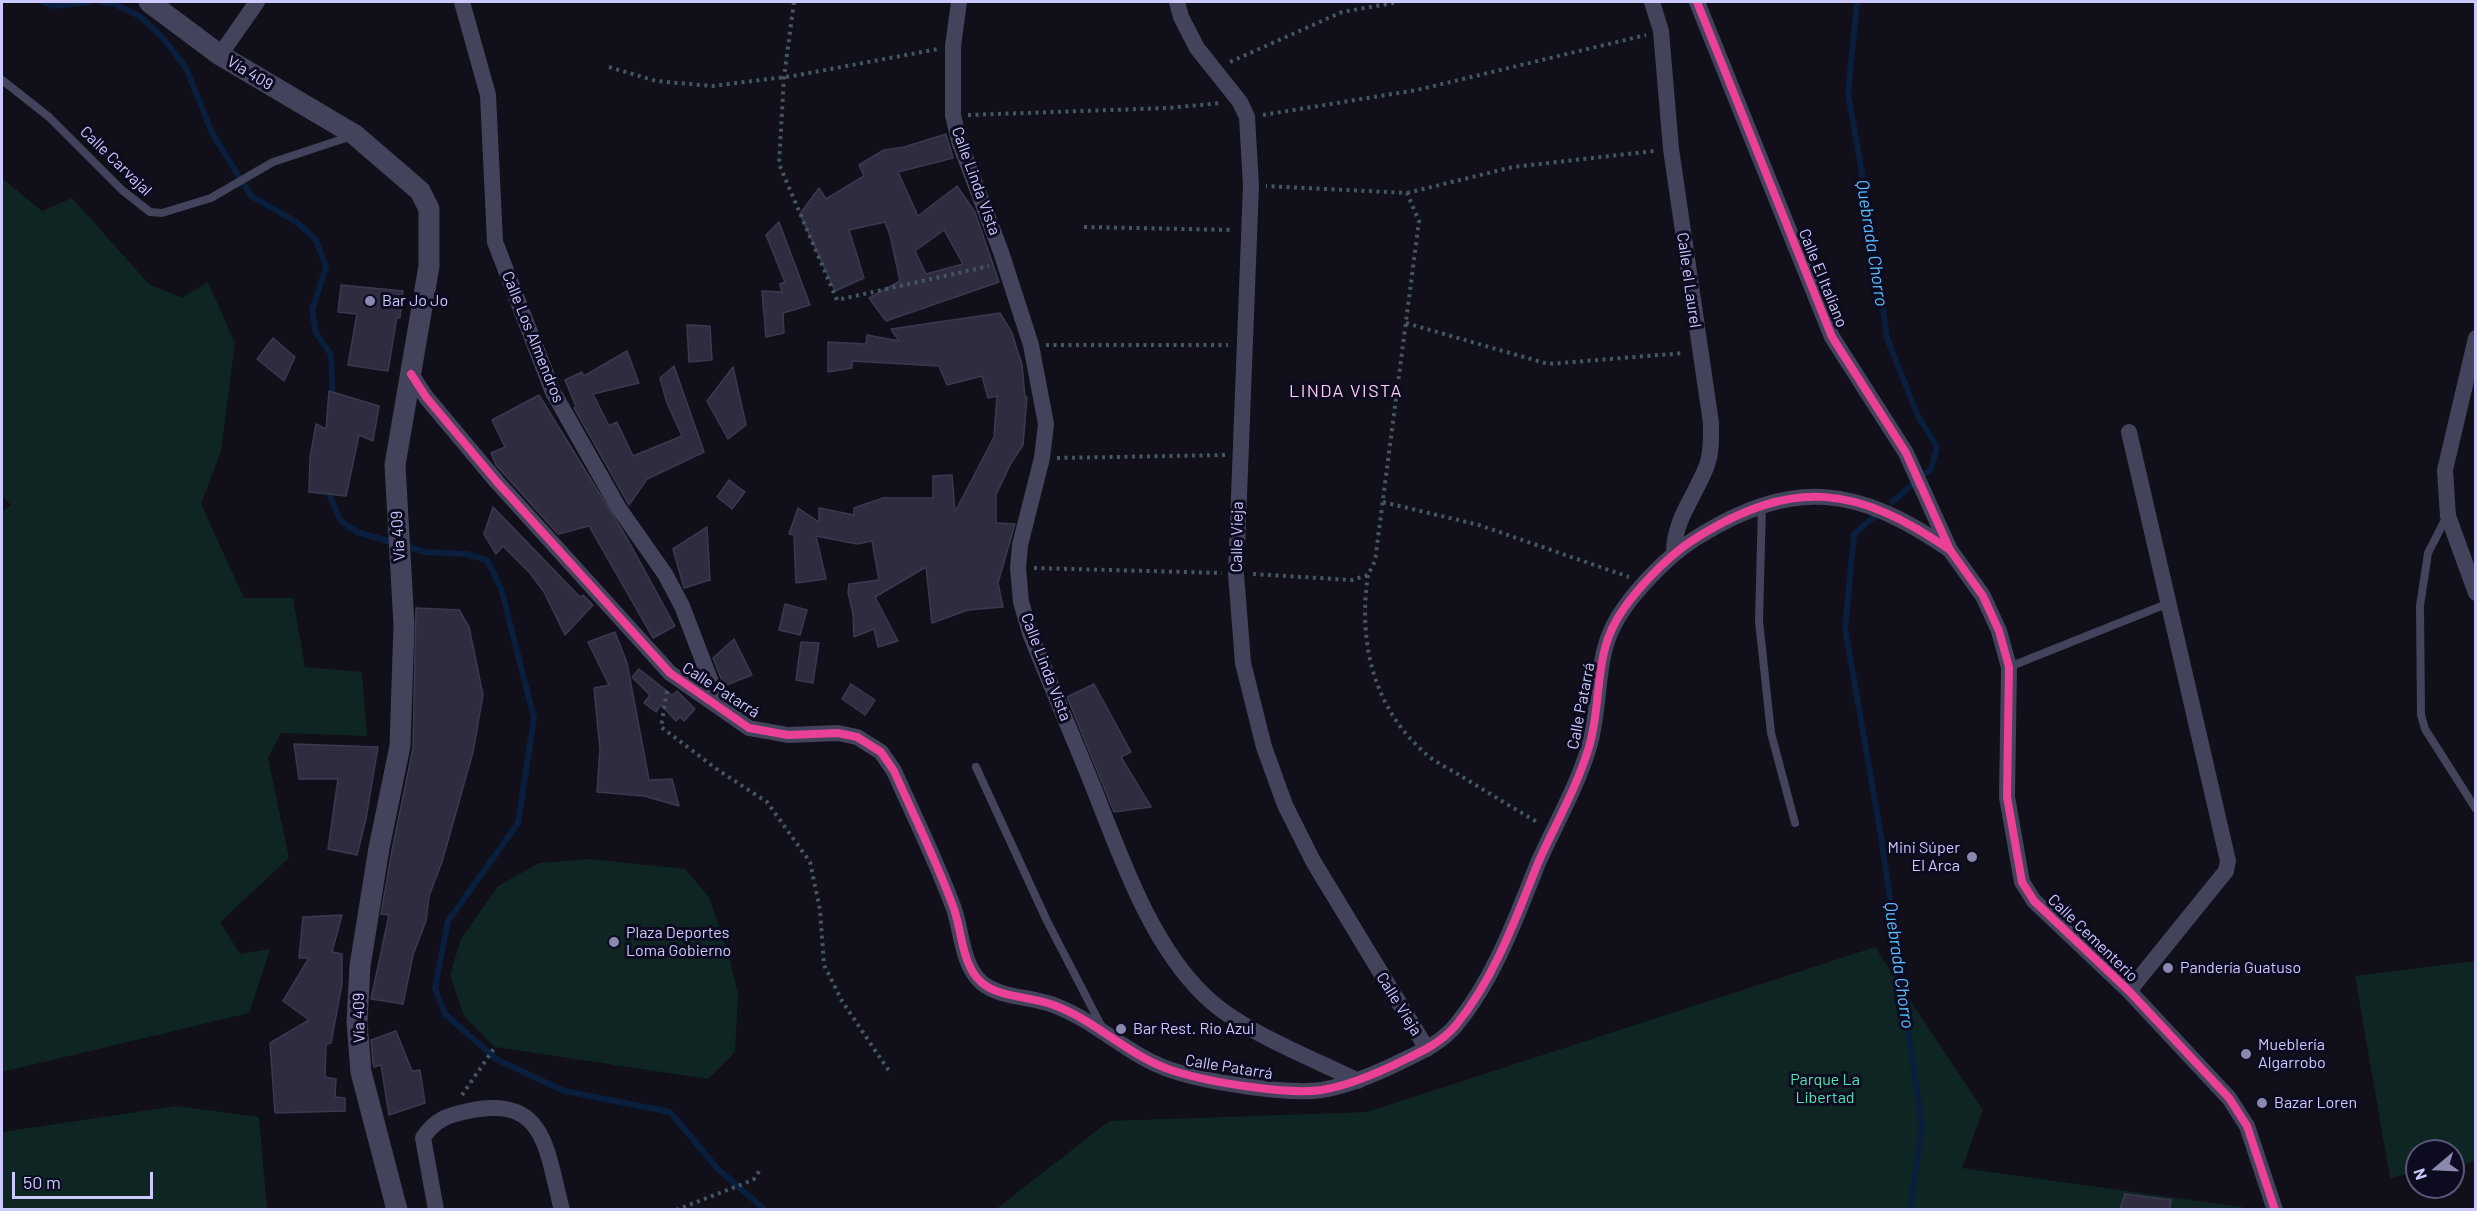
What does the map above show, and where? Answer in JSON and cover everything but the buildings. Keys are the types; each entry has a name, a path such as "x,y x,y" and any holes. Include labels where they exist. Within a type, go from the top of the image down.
{"street":[{"name":"Vía 409","path":"149,2 220,55 356,135 420,191 429,209 429,266 395,465 404,625 400,746 379,848 360,966 357,1022 361,1072 397,1209"},
{"path":"220,55 257,2"},
{"name":"Calle Los Almendros","path":"462,2 489,107 495,242 553,392 618,507 665,574 682,606 722,709"},
{"name":"Calle Linda Vista","path":"959,2 953,46 953,115 959,141 1005,263 1031,345 1046,424 1042,458 1024,525 1018,568 1021,602 1030,633 1115,839 1150,918 1175,964 1205,997 1241,1023 1358,1081"},
{"name":"Calle Vieja","path":"1177,2 1181,17 1197,48 1240,102 1247,117 1251,185 1236,574 1243,663 1264,747 1285,805 1313,861 1427,1049"},
{"name":"Calle el Laurel","path":"1652,2 1661,31 1671,150 1711,423 1712,446 1707,464 1677,526 1674,552"},
{"name":"Calle El Italiano","path":"1697,2 1832,337 1908,456 1950,550"},
{"path":"2475,339 2445,470 2448,516 2475,593"},
{"name":"Calle Patarrá","path":"411,374 426,397 497,482 670,673 749,728 788,735 848,735 870,743 881,752 894,771 954,909 974,973 982,984 994,990 1058,1006 1161,1067 1197,1078 1309,1091 1358,1081 1427,1049 1454,1028 1487,977 1588,751 1610,632 1646,582 1674,552 1719,524 1762,504 1794,497 1823,496 1856,502 1886,511 1916,526 1950,550"},
{"path":"2129,432 2228,866 2129,991"},
{"name":"Calle Cementerio","path":"1950,550 1983,596 1999,631 2009,668 2007,797 2022,882 2034,901 2129,991 2240,1113 2275,1209"},
{"path":"436,1209 423,1138 431,1125 448,1115 509,1107 526,1116 540,1132 562,1209"}],"lane":[{"name":"Calle Carvajal","path":"2,80 49,117 122,190 150,212 162,213 211,198 273,162 356,135"},
{"path":"1762,504 1759,621 1771,733 1795,823"},
{"path":"2448,516 2428,553 2420,606 2421,715 2425,729 2475,809"},
{"path":"2009,668 2169,603"},
{"path":"976,767 1047,921 1106,1034"}],"path":[{"path":"794,2 784,77 779,164 837,300 1005,263"},
{"path":"1215,69 1342,12 1399,2"},
{"path":"1247,117 1417,90 1661,31"},
{"path":"609,67 656,81 712,86 784,77 953,46"},
{"path":"953,115 1168,108 1240,102"},
{"path":"1251,185 1407,193 1513,167 1671,150"},
{"path":"1407,193 1419,221 1376,561 1368,575 1365,597 1366,645 1375,683 1399,726 1427,755 1552,832"},
{"path":"1084,227 1249,231"},
{"path":"1406,323 1548,364 1699,351"},
{"path":"1031,345 1244,345"},
{"path":"1042,458 1239,455"},
{"path":"1383,502 1479,525 1646,582"},
{"path":"1018,568 1236,574 1352,580 1368,575"},
{"path":"670,673 661,727 767,802 810,861 820,910 824,965 842,1001 891,1074"},
{"path":"470,1083 495,1047"},
{"path":"676,1209 719,1195 754,1179 760,1170"}],"green space":[{"path":"2,178 42,211 72,198 149,284 182,298 208,282 235,343 221,451 201,504 244,598 293,598 305,667 362,672 367,736 281,733 268,758 289,858 220,922 240,954 270,949 249,1013 2,1072 2,512 11,505 2,496"},
{"path":"590,859 685,869 709,897 727,949 738,994 735,1052 708,1079 495,1047 464,1016 450,975 461,939 498,886 539,863"},
{"name":"Parque La Libertad","path":"1875,947 1983,1110 1962,1168 2242,1207 2243,1209 995,1210 1109,1121 1367,1112"},
{"path":"2475,961 2475,1161 2465,1163 2465,1139 2405,1139 2405,1175 2390,1178 2355,976"},
{"path":"177,1106 259,1117 267,1209 2,1209 2,1132"}],"waterway":[{"path":"43,2 54,6 89,2"},
{"path":"100,2 115,4 141,17 162,37 186,68 212,133 251,196 298,223 316,240 326,267 312,310 316,333 331,354 333,399"},
{"name":"Quebrada Chorro","path":"1857,2 1848,94 1873,235 1887,338 1918,416 1937,447 1931,469 1926,473"},
{"name":"Quebrada Chorro","path":"1892,502 1912,485"},
{"path":"326,487 340,520 357,532 425,552 466,554 487,560 501,588 534,718 518,823 448,921 435,988 445,1014 496,1059 564,1091 670,1112 717,1168 765,1210"},
{"name":"Quebrada Chorro","path":"1874,517 1854,534 1845,628 1881,836 1922,1127 1910,1210"}],"cycle path":[{"path":"1697,2 1832,337 1906,453 1950,550 1983,596 1999,631 2009,667 2007,797 2022,882 2034,901 2129,991 2229,1098 2247,1126 2275,1210"},
{"path":"411,374 426,397 497,482 670,673 749,728 788,735 838,733 857,737 881,752 894,771 933,857 954,909 966,957 981,982 998,992 1047,1003 1071,1013 1143,1058 1174,1071 1227,1083 1269,1089 1322,1090 1354,1082 1438,1041 1456,1025 1470,1007 1493,968 1578,777 1589,747 1600,673 1611,631 1636,592 1672,556 1696,538 1731,518 1764,505 1795,498 1825,497 1855,502 1885,513 1917,529 1950,550"}],"place":[{"name":"Bar Jo Jo","path":"370,301"},
{"name":"Mini Súper El Arca","path":"1972,857"},
{"name":"Plaza Deportes Loma Gobierno","path":"614,942"},
{"name":"Pandería Guatuso","path":"2168,968"},
{"name":"Bar Rest. Rio Azul","path":"1121,1029"},
{"name":"Mueblería Algarrobo","path":"2246,1054"},
{"name":"Bazar Loren","path":"2262,1103"}],"district":[{"name":"LINDA VISTA","path":"1346,391"}]}
